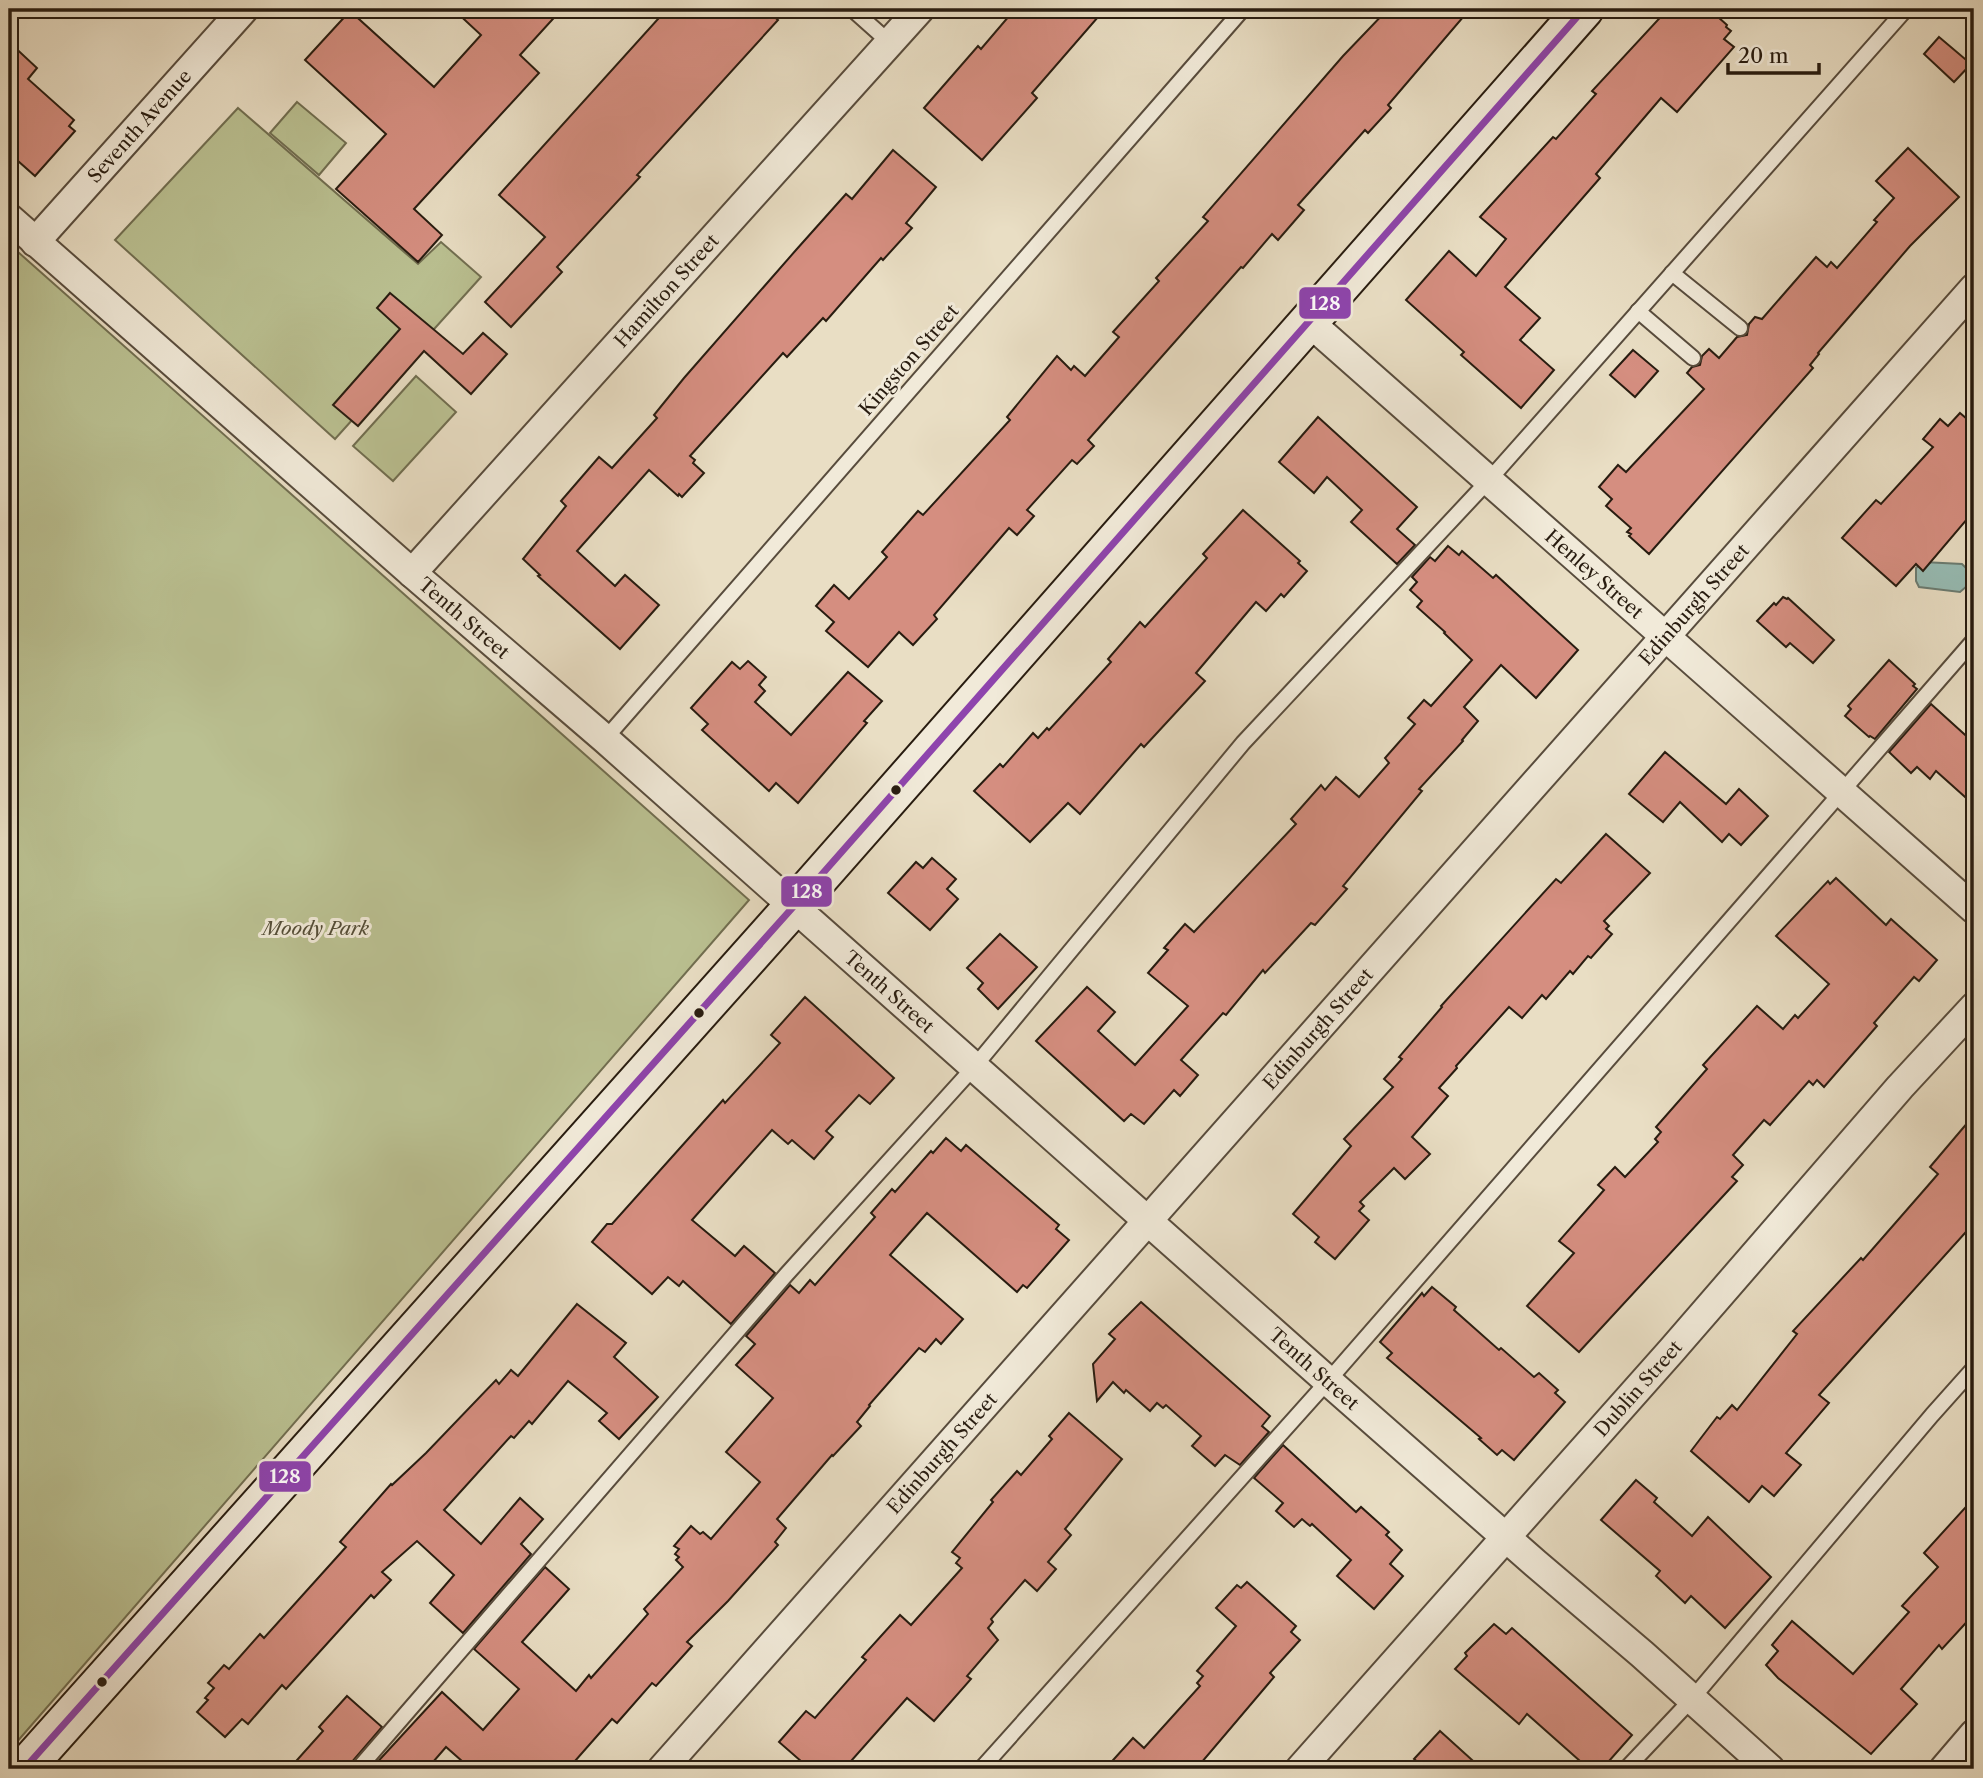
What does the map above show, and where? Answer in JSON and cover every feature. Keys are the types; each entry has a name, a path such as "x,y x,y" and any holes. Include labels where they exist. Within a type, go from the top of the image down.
{"street":[{"name":"Seventh Avenue","path":"35,242 244,9"},
{"name":"Hamilton Street","path":"412,573 920,9"},
{"path":"23,1769 794,906 1584,9"},
{"name":"Tenth Street","path":"9,218 412,573 605,738 1328,1381 1770,1769"},
{"name":"Edinburgh Street","path":"662,1769 1974,288"},
{"name":"Henley Street","path":"1308,321 1974,909"},
{"name":"Dublin Street","path":"1300,1769 1645,1381 1900,1087 1974,1007"},
{"path":"1944,1769 1974,1734"}],"lane":[{"path":"852,9 889,42"},
{"name":"Kingston Street","path":"605,738 1243,9"},
{"path":"358,1769 786,1275 975,1066 1243,744 1489,480 1906,9"},
{"path":"1672,273 1740,328"},
{"path":"1638,311 1693,358"},
{"path":"981,1769 1328,1381 1974,640"},
{"path":"1626,1769 1691,1700 1974,1368"}],"green space":[{"path":"297,102 346,143 319,175 270,133"},
{"path":"238,108 418,264 441,242 481,277 335,439 115,240"},
{"name":"Moody Park","path":"9,244 749,900 9,1751"},
{"path":"416,376 456,412 393,481 353,446"}],"water":[{"path":"1923,562 1962,564 1970,572 1967,586 1960,592 1919,587 1916,568"}],"building":[{"path":"453,9 562,9 520,55 539,73 414,209 442,235 418,262 336,189 386,134 305,60 350,11 434,87 481,35"},
{"path":"667,9 766,9 778,20 637,175 640,177 557,267 562,272 511,327 485,302 545,237 499,195"},
{"path":"1015,9 1105,9 1032,93 1037,98 982,160 924,108 978,46 981,49"},
{"path":"1388,9 1470,9 1388,105 1391,108 1368,133 1365,130 1298,205 1304,210 1278,240 1272,234 1243,268 1241,267 1088,440 1094,446 1077,464 1072,460 1027,510 1034,516 1017,535 1009,528 934,615 937,619 913,645 899,632 868,667 826,631 834,622 816,606 834,585 849,599 887,557 882,552 918,511 923,515 1010,420 1007,417 1057,356 1071,370 1074,366 1085,376 1119,337 1113,332 1159,281 1156,278 1208,221 1203,217 1343,56"},
{"path":"1668,9 1709,9 1731,31 1724,39 1734,47 1677,112 1661,98 1596,174 1600,178 1505,287 1540,318 1520,340 1554,370 1521,408 1461,355 1464,352 1406,300 1449,251 1476,276 1506,239 1480,217 1553,137 1556,139 1596,94 1592,91"},
{"path":"1939,37 1971,64 1954,82 1924,54"},
{"path":"9,42 37,68 28,79 74,120 69,126 75,131 35,176 9,153"},
{"path":"1908,148 1959,197 1910,246 1818,353 1810,365 1813,368 1649,554 1629,536 1631,534 1627,532 1631,528 1606,506 1612,499 1599,487 1618,465 1626,472 1704,389 1687,373 1692,367 1700,365 1702,356 1709,349 1719,358 1737,337 1747,335 1749,324 1755,317 1762,319 1816,257 1827,267 1831,262 1837,268 1894,198 1876,181"},
{"path":"893,150 936,187 906,223 912,228 883,260 881,258 826,321 823,318 787,357 783,353 690,456 695,460 693,463 704,473 682,497 649,470 577,551 615,586 625,575 659,605 620,649 538,576 540,575 523,559 566,506 561,501 599,457 612,468 657,418 654,415 684,378 796,250 846,194 852,199"},
{"path":"390,293 463,354 483,333 507,354 471,394 424,351 358,426 333,405 400,329 377,308"},
{"path":"1633,350 1658,371 1635,397 1610,375"},
{"path":"1960,413 1974,425 1974,511 1923,571 1916,564 1896,586 1842,538 1876,500 1881,504 1933,447 1923,439 1940,419 1948,426"},
{"path":"1318,417 1417,507 1397,529 1415,545 1397,564 1351,522 1362,510 1327,477 1314,493 1279,462"},
{"path":"1243,510 1300,561 1298,563 1307,571 1284,597 1281,594 1266,611 1256,602 1196,673 1205,681 1144,747 1141,744 1080,814 1068,803 1030,842 974,791 1000,764 1003,767 1033,733 1038,738 1047,728 1049,730 1111,662 1108,659 1140,622 1145,627 1207,558 1203,554"},
{"path":"1448,546 1459,555 1462,551 1493,578 1496,575 1578,650 1536,698 1501,665 1464,707 1478,721 1419,789 1422,791 1343,886 1347,889 1315,925 1311,923 1265,973 1263,970 1226,1015 1223,1013 1181,1060 1198,1075 1180,1096 1174,1090 1144,1124 1131,1114 1124,1121 1036,1041 1087,987 1115,1012 1098,1031 1135,1065 1188,1006 1148,973 1168,950 1164,948 1185,924 1194,932 1296,824 1291,819 1321,785 1325,790 1336,777 1359,797 1389,763 1385,758 1415,724 1408,718 1424,700 1431,706 1472,660 1417,607 1422,601 1410,590 1417,582 1412,577 1430,557 1435,561"},
{"path":"1783,597 1788,598 1834,640 1813,663 1790,643 1786,647 1757,621"},
{"path":"1889,660 1917,689 1875,739 1845,716 1851,709 1848,706"},
{"path":"748,661 766,677 759,685 765,691 755,702 791,735 848,672 882,701 864,721 867,723 798,803 776,783 769,791 702,730 708,724 691,708 732,662 740,669"},
{"path":"1931,704 1974,743 1974,805 1936,771 1930,779 1917,767 1911,773 1889,752"},
{"path":"1665,752 1726,804 1739,789 1768,816 1741,845 1729,834 1722,842 1680,802 1663,822 1629,794"},
{"path":"1606,834 1650,873 1604,921 1609,926 1606,929 1612,934 1591,958 1588,956 1573,974 1570,971 1546,999 1542,995 1522,1018 1509,1007 1456,1066 1439,1088 1448,1096 1412,1137 1430,1154 1405,1179 1394,1168 1360,1202 1364,1206 1359,1211 1369,1220 1335,1259 1315,1242 1319,1237 1293,1214 1351,1146 1344,1139 1393,1087 1384,1079 1441,1006 1556,879 1561,883"},
{"path":"932,858 956,879 947,889 958,899 930,930 888,893 916,862 923,868"},
{"path":"1836,878 1886,925 1891,919 1937,960 1919,981 1914,977 1874,1023 1877,1026 1824,1087 1817,1080 1813,1085 1809,1081 1770,1125 1764,1120 1733,1155 1743,1165 1732,1177 1737,1181 1579,1352 1527,1306 1574,1253 1559,1241 1604,1190 1598,1185 1615,1167 1625,1177 1658,1142 1655,1139 1661,1132 1656,1127 1707,1069 1703,1065 1757,1006 1783,1029 1795,1015 1798,1018 1829,984 1776,936 1828,881 1830,884"},
{"path":"1000,934 1037,967 998,1009 978,989 983,983 967,968"},
{"path":"805,997 894,1078 870,1104 859,1095 826,1131 833,1137 814,1159 792,1140 788,1144 772,1130 692,1220 735,1256 744,1246 775,1273 731,1324 683,1281 679,1286 668,1277 652,1294 592,1242 607,1224 612,1224 723,1100 725,1103 780,1043 771,1035"},
{"path":"1974,1115 1974,1223 1819,1395 1829,1403 1786,1453 1801,1465 1774,1496 1762,1486 1749,1502 1691,1451 1717,1417 1720,1419 1732,1405 1737,1410 1797,1334 1793,1331 1861,1258 1863,1260 1938,1174 1930,1167"},
{"path":"946,1138 961,1151 966,1145 1059,1225 1056,1229 1069,1240 1027,1288 1023,1285 1017,1292 927,1213 890,1255 963,1319 941,1344 936,1339 925,1352 919,1348 869,1405 857,1422 861,1426 777,1519 786,1528 775,1542 778,1545 687,1642 692,1646 656,1686 652,1683 617,1723 612,1719 568,1769 471,1769 446,1747 427,1769 371,1769 442,1692 483,1730 519,1689 474,1649 545,1567 569,1589 522,1642 576,1691 589,1675 591,1678 648,1614 644,1609 683,1567 676,1560 679,1557 675,1554 679,1549 674,1546 691,1526 711,1539 760,1482 726,1452 773,1398 736,1365 755,1344 746,1336 790,1285 799,1293 810,1280 815,1285 875,1217 871,1213 892,1189 895,1192"},
{"path":"1432,1287 1499,1350 1501,1348 1534,1377 1539,1373 1558,1390 1555,1393 1565,1402 1514,1460 1502,1450 1497,1455 1479,1439 1481,1438 1387,1358 1392,1353 1380,1342 1422,1293 1424,1296"},
{"path":"1141,1302 1270,1416 1262,1426 1269,1432 1240,1465 1225,1455 1215,1466 1192,1446 1201,1436 1166,1405 1163,1408 1157,1403 1150,1411 1113,1382 1097,1401 1093,1364 1115,1339 1109,1334"},
{"path":"577,1304 626,1343 614,1357 658,1397 619,1439 599,1421 607,1413 568,1381 532,1424 529,1421 514,1438 511,1436 444,1510 481,1544 520,1498 543,1519 521,1544 531,1554 463,1633 430,1603 454,1575 417,1541 382,1572 391,1580 374,1598 371,1595 286,1689 282,1685 248,1724 242,1719 225,1737 197,1712 214,1688 208,1683 224,1665 229,1669 260,1634 264,1638 346,1547 340,1542 391,1484 426,1453 496,1380 499,1384 511,1370 518,1376"},
{"path":"1069,1413 1122,1459 1065,1529 1071,1535 1048,1562 1056,1569 1037,1591 1025,1580 991,1619 993,1622 988,1628 998,1640 967,1676 971,1679 934,1721 907,1698 844,1769 810,1769 779,1742 806,1711 815,1718 866,1660 862,1657 900,1615 911,1625 962,1568 956,1563 960,1558 952,1552 993,1502 991,1500 1017,1471 1021,1475 1052,1439 1049,1436"},
{"path":"1283,1445 1356,1512 1361,1507 1389,1532 1386,1535 1402,1550 1390,1564 1403,1576 1374,1609 1337,1576 1351,1560 1312,1524 1310,1526 1302,1519 1294,1527 1276,1511 1283,1503 1254,1478"},
{"path":"1636,1480 1657,1498 1654,1502 1692,1536 1708,1517 1771,1577 1725,1628 1691,1596 1685,1603 1656,1576 1660,1571 1601,1520"},
{"path":"1974,1498 1974,1614 1942,1649 1939,1645 1901,1689 1917,1704 1871,1754 1778,1678 1766,1665 1778,1651 1772,1645 1792,1621 1853,1674 1909,1612 1902,1606 1938,1567 1924,1553"},
{"path":"1247,1582 1296,1626 1291,1632 1300,1640 1270,1673 1274,1677 1196,1769 1105,1769 1133,1738 1144,1748 1200,1686 1197,1683 1203,1676 1197,1671 1236,1626 1216,1608 1237,1585 1241,1588"},
{"path":"1494,1624 1506,1634 1512,1628 1632,1735 1602,1769 1589,1769 1527,1714 1519,1724 1455,1669 1467,1656 1465,1653"},
{"path":"347,1696 382,1727 351,1763 349,1769 289,1769 323,1731 319,1727"},
{"path":"1440,1731 1482,1769 1426,1769 1414,1759"}],"transit line":[{"name":"128","path":"24,1769 794,906 1584,9"}]}
